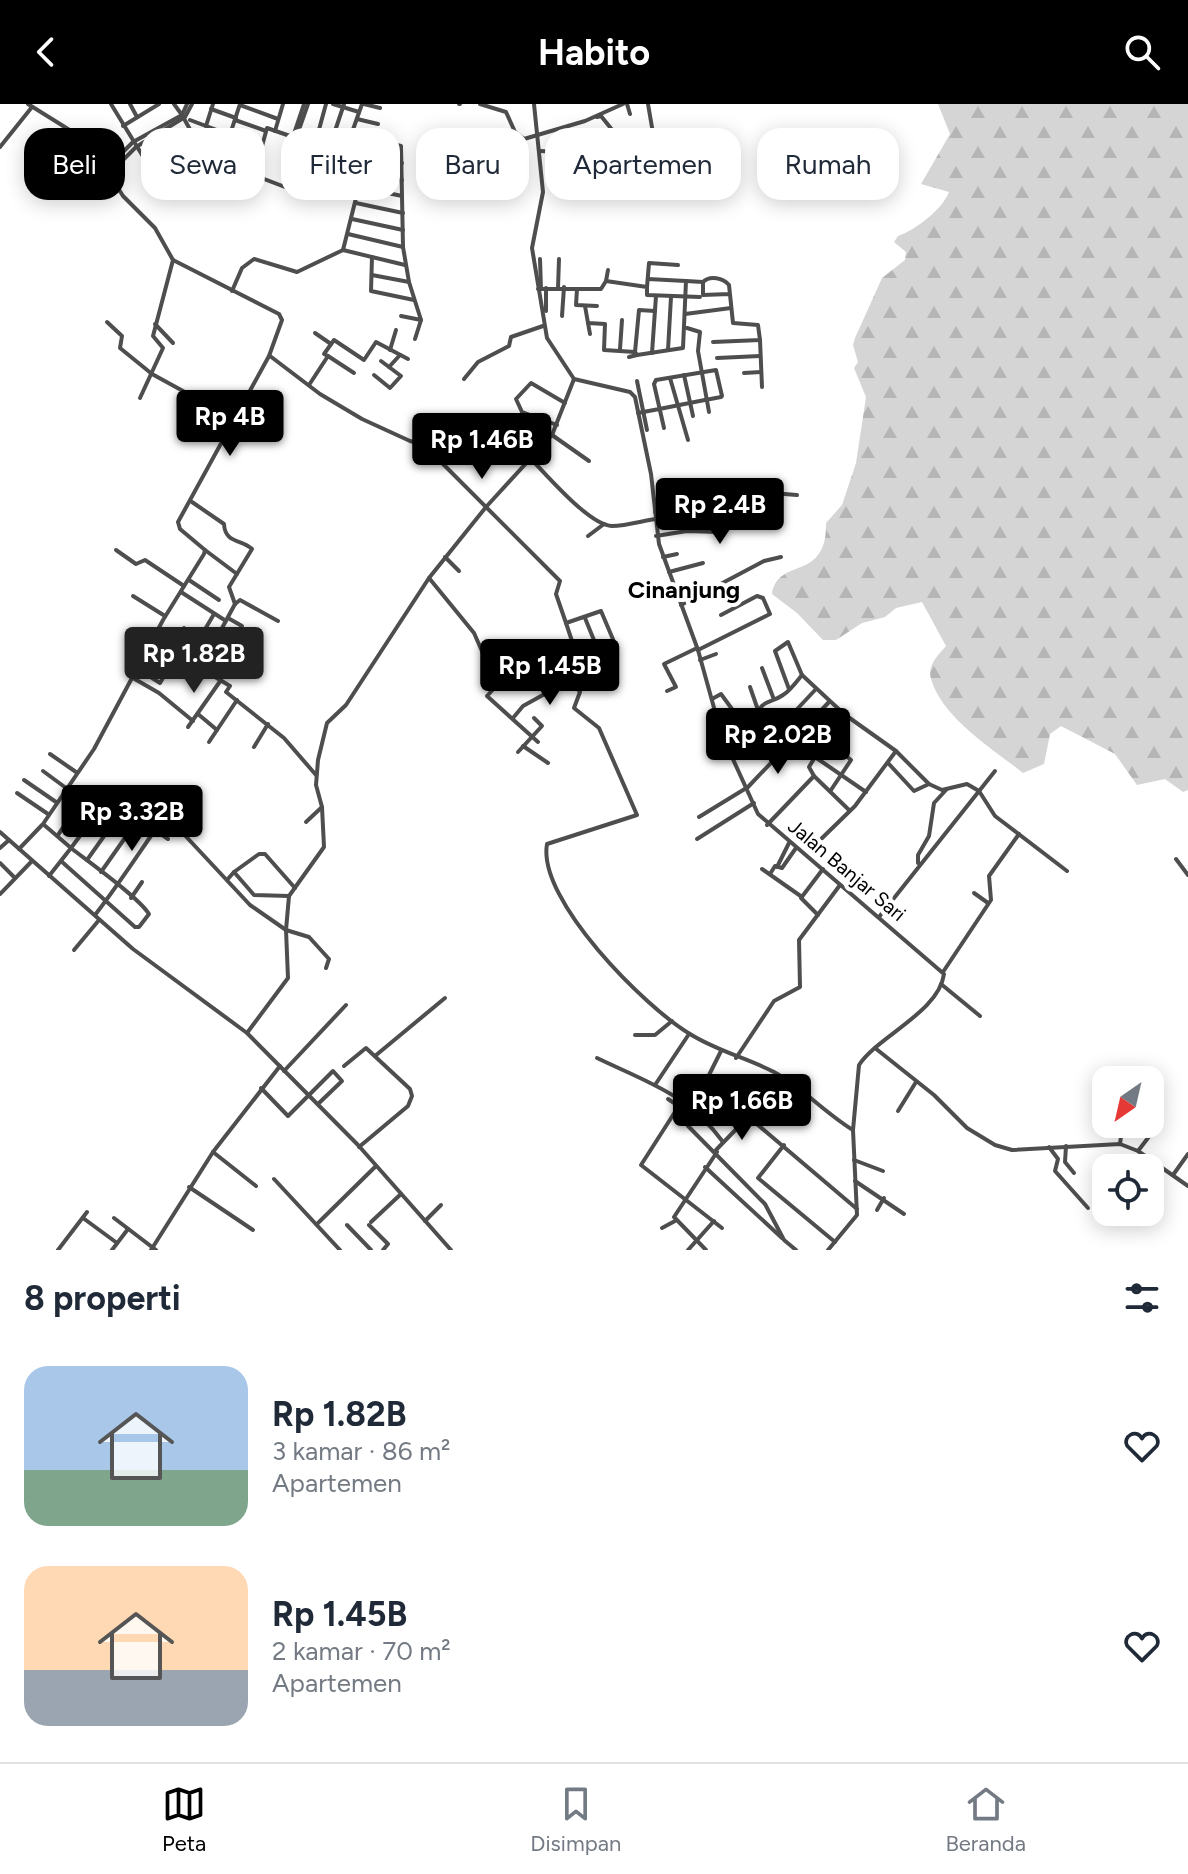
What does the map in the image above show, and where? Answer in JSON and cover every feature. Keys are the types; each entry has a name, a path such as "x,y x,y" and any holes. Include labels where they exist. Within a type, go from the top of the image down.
{"street":[{"path":"111,104 141,155"},
{"path":"130,104 137,117"},
{"path":"174,104 191,128"},
{"path":"125,154 134,145 185,117 190,104"},
{"path":"275,131 283,104"},
{"path":"299,128 306,104"},
{"path":"318,128 326,104"},
{"path":"333,104 359,112"},
{"path":"354,128 363,104 380,108"},
{"path":"480,104 506,112 520,137 537,137 625,104 630,114"},
{"path":"534,104 543,192 532,248 546,311"},
{"path":"648,104 652,128"},
{"path":"123,126 155,105"},
{"path":"233,128 240,105 278,119"},
{"path":"0,147 30,106 66,128"},
{"path":"336,128 343,106"},
{"path":"206,126 212,107 266,131 281,133"},
{"path":"595,116 601,116 611,128"},
{"path":"185,117 211,128"},
{"path":"357,119 378,124"},
{"path":"265,135 266,131"},
{"path":"400,146 405,265 421,320 415,339"},
{"path":"541,151 545,151"},
{"path":"125,198 155,228 173,260 281,317 282,328 269,356 179,526 237,574"},
{"path":"343,250 357,200"},
{"path":"356,203 403,213"},
{"path":"352,219 403,230"},
{"path":"348,234 403,247"},
{"path":"232,291 242,268 254,259 297,272 343,250 405,265"},
{"path":"372,256 371,291 414,300"},
{"path":"540,259 543,326 549,345 574,379 630,392 647,430"},
{"path":"559,259 562,316"},
{"path":"140,398 163,348 153,339 173,260"},
{"path":"678,265 649,263 647,295 700,297"},
{"path":"542,288 601,289 608,270"},
{"path":"371,274 409,282"},
{"path":"648,279 703,282 713,278 726,281 733,323 758,325 762,387"},
{"path":"606,281 647,287"},
{"path":"588,323 605,324 604,350 636,354 682,351 686,281"},
{"path":"703,282 703,295 729,294"},
{"path":"577,288 576,305 597,306"},
{"path":"652,353 656,296"},
{"path":"668,350 671,297"},
{"path":"585,306 590,334"},
{"path":"685,314 731,308"},
{"path":"636,354 639,310 655,311"},
{"path":"401,316 421,320"},
{"path":"620,350 622,320"},
{"path":"107,322 122,336 119,346 152,374 234,419"},
{"path":"155,324 173,343"},
{"path":"464,379 481,360 509,346 511,337 543,326"},
{"path":"687,328 699,331 701,371 709,412"},
{"path":"390,350 396,330"},
{"path":"315,333 331,344"},
{"path":"354,373 324,354 334,340 364,360 376,342 408,359"},
{"path":"713,342 760,340"},
{"path":"629,357 636,354"},
{"path":"389,367 400,355"},
{"path":"269,356 362,419 410,441 439,449 438,459 560,581 556,594 577,656 565,672 580,692 574,708 599,728 637,815 548,843 546,853 560,897 599,954 672,1021 721,1051 773,1072 853,1130"},
{"path":"309,385 328,356"},
{"path":"717,358 760,356"},
{"path":"374,375 390,388 401,376 381,361"},
{"path":"641,412 660,409 706,400 723,395 716,370 654,382 660,409 664,428"},
{"path":"744,373 761,372"},
{"path":"684,374 693,416"},
{"path":"669,377 688,440"},
{"path":"247,1033 288,978 286,930 289,896 324,847 322,807 316,775 328,720 346,705 445,557 552,435 574,379"},
{"path":"637,381 641,412"},
{"path":"557,425 522,412 516,399 531,383 565,403"},
{"name":"Jalan Banjar Sari","path":"641,412 656,536 697,649 717,721 754,803 767,825 943,972"},
{"path":"552,435 589,461"},
{"path":"514,453 530,460 567,497 604,524"},
{"path":"654,500 733,490 797,495"},
{"path":"656,536 687,531 717,532 708,495"},
{"path":"191,502 224,524 226,534 232,540 251,547 229,591 235,604"},
{"path":"655,512 708,507"},
{"path":"588,536 604,524 655,519"},
{"path":"116,550 136,564 145,560 214,614 242,626"},
{"path":"19,849 43,824 94,749 152,639 205,550"},
{"path":"663,557 677,554"},
{"path":"445,557 459,571"},
{"path":"681,605 764,561 781,557"},
{"path":"669,572 703,563"},
{"path":"429,578 474,633 497,685 486,696 538,742"},
{"path":"189,580 219,600"},
{"path":"133,596 165,616"},
{"path":"667,691 676,687 664,664 770,614 763,598 757,596 721,615"},
{"path":"201,667 240,600 278,621"},
{"path":"566,623 601,611 614,645 598,650 585,618"},
{"path":"187,660 214,614"},
{"path":"155,667 184,628"},
{"path":"152,639 230,686 226,692 268,724 316,775"},
{"path":"789,689 776,649 788,642 802,675 829,702 896,751 929,784 946,790"},
{"path":"138,669 160,683 177,654"},
{"path":"700,660 716,654"},
{"path":"762,668 773,697"},
{"path":"758,710 773,697 780,698 802,675"},
{"path":"133,678 159,693 193,721"},
{"path":"188,727 221,680"},
{"path":"513,718 523,706 571,680"},
{"path":"727,744 756,721 758,710 750,687"},
{"path":"785,722 816,689"},
{"path":"712,699 721,694 732,709 717,721"},
{"path":"209,742 237,700"},
{"path":"699,817 748,787 829,702"},
{"path":"774,712 815,757 866,793"},
{"path":"198,714 217,730"},
{"path":"831,791 851,758 823,739 844,714"},
{"path":"518,752 544,724 534,718"},
{"path":"254,747 268,724"},
{"path":"523,746 548,763"},
{"path":"798,832 816,844 866,793 896,751"},
{"path":"50,754 76,772"},
{"path":"815,757 809,767 814,776 848,809"},
{"path":"888,763 914,791 929,784"},
{"path":"43,771 66,788"},
{"path":"879,917 918,863 945,838 995,771"},
{"path":"767,825 814,776"},
{"path":"24,780 56,802"},
{"path":"918,863 918,855 929,836 934,803 946,790 967,784 979,791 995,816 1067,871"},
{"path":"17,793 48,814"},
{"path":"58,835 86,794"},
{"path":"49,876 108,798 168,839"},
{"path":"697,839 754,803"},
{"path":"306,822 322,807"},
{"path":"87,860 124,808"},
{"path":"101,872 139,818"},
{"path":"43,824 149,912 137,928 61,861"},
{"path":"179,829 250,905 286,930 312,940 329,959 326,968"},
{"path":"74,950 155,830"},
{"path":"0,841 2,834 133,949 247,1033 359,1147 450,1250"},
{"path":"828,1250 855,1218 857,1209 853,1130 858,1070 862,1061 919,1011 941,984 943,972 993,895 989,876 1019,834"},
{"path":"0,848 9,840"},
{"path":"770,874 789,843"},
{"path":"777,867 782,868 796,848"},
{"path":"217,883 259,854 265,854 295,888"},
{"path":"1176,859 1188,875"},
{"path":"1,890 32,861"},
{"path":"0,863 15,878"},
{"path":"762,869 802,897 818,915"},
{"path":"802,897 823,869"},
{"path":"234,872 256,896 289,896"},
{"path":"131,898 142,882"},
{"path":"736,1058 774,1001 800,987 798,944 841,884"},
{"path":"974,893 988,903"},
{"path":"941,984 980,1016"},
{"path":"375,1056 445,998"},
{"path":"284,1071 346,1005"},
{"path":"635,1035 656,1035 672,1021"},
{"path":"655,1085 689,1034"},
{"path":"344,1066 365,1048 410,1089 412,1103 359,1147"},
{"path":"875,1048 967,1128 995,1145 1012,1150 1120,1144 1138,1151 1188,1186"},
{"path":"695,1109 721,1051"},
{"path":"597,1058 655,1085 695,1109 723,1142"},
{"path":"114,1218 153,1249 213,1152 280,1066"},
{"path":"261,1088 288,1116 334,1072 342,1081 318,1104"},
{"path":"706,1081 857,1209"},
{"path":"769,1093 775,1095 788,1082"},
{"path":"898,1111 916,1082"},
{"path":"723,1095 730,1083"},
{"path":"668,1099 679,1106 695,1109"},
{"path":"682,1101 640,1163 722,1228"},
{"path":"706,1250 675,1221 675,1211 723,1142 749,1116"},
{"path":"688,1126 716,1151 772,1213 784,1240"},
{"path":"1120,1144 1121,1138"},
{"path":"1138,1151 1148,1138"},
{"path":"784,1145 758,1178 835,1242"},
{"path":"1066,1146 1065,1162 1074,1173"},
{"path":"1049,1147 1058,1159 1055,1171 1088,1208"},
{"path":"213,1152 256,1186"},
{"path":"1173,1175 1188,1154"},
{"path":"854,1160 883,1171"},
{"path":"317,1224 376,1166"},
{"path":"705,1167 796,1250"},
{"path":"274,1179 340,1250"},
{"path":"855,1181 904,1214"},
{"path":"189,1187 253,1230"},
{"path":"383,1250 388,1244 370,1223 401,1194"},
{"path":"877,1210 884,1198"},
{"path":"425,1221 441,1205"},
{"path":"58,1250 87,1212"},
{"path":"83,1218 117,1243"},
{"path":"662,1228 675,1221"},
{"path":"688,1250 714,1221"},
{"path":"347,1225 371,1250"},
{"path":"112,1250 128,1229"}],"green space":[{"path":"938,104 1188,104 1188,790 1183,792 1165,779 1137,785 1115,754 1061,726 1050,734 1044,764 1023,773 957,720 937,693 931,670 946,646 922,602 896,608 885,617 862,623 836,640 823,640 797,613 772,594 776,582 783,575 811,562 819,554 826,523 842,505 856,463 866,397 854,368 858,362 853,345 882,278 905,260 906,252 894,242 934,212 949,192 921,184 950,134"}],"district":[{"name":"Cinanjung","path":"684,590"}]}
